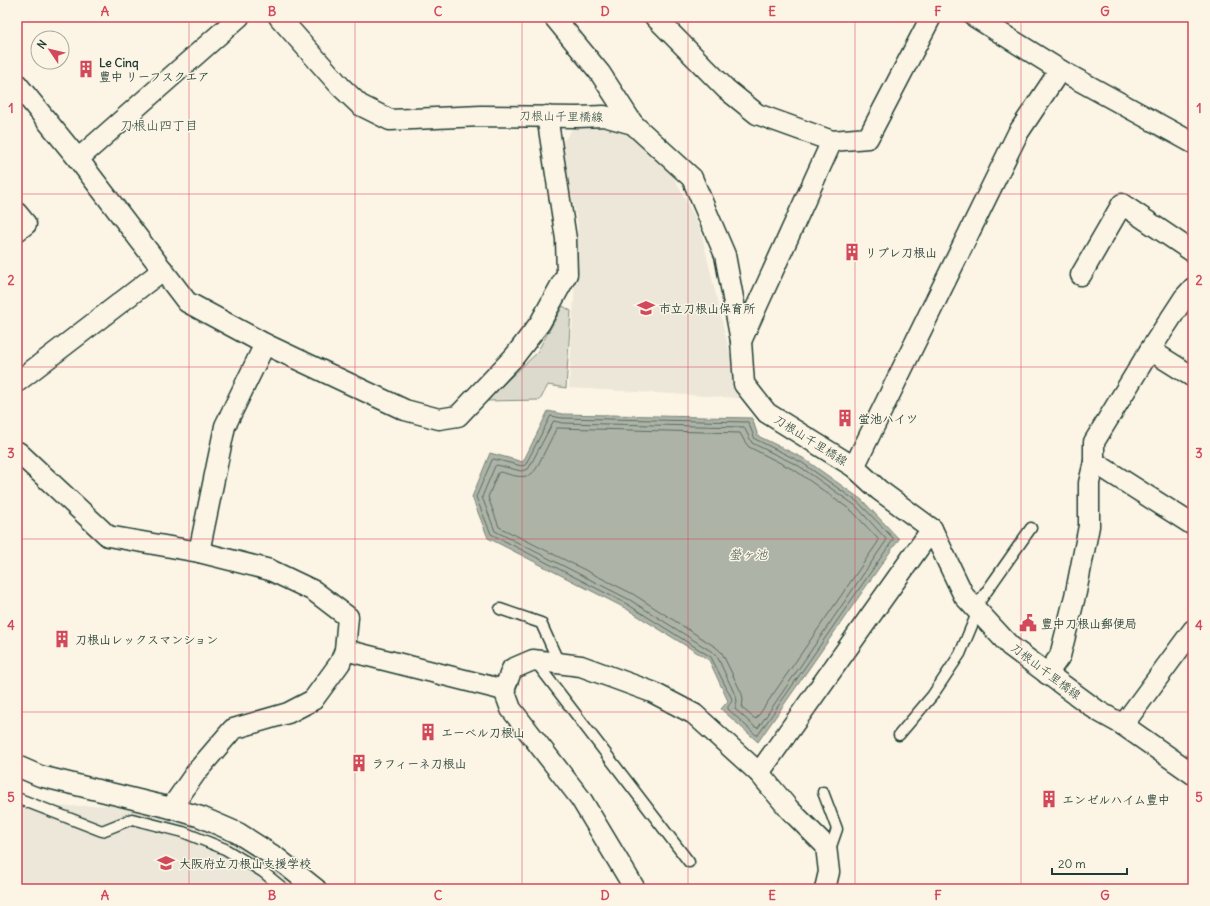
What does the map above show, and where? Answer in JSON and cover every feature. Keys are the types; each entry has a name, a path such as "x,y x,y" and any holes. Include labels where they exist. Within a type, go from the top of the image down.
{"street":[{"path":"78,159 239,17"},
{"name":"刀根山千里橋線","path":"279,17 341,87 360,105 390,120 481,116 604,116 633,124 692,178 725,255 741,341 744,384 767,413 854,467 879,490 932,529 964,596 1010,646 1098,710 1123,725 1193,774"},
{"path":"554,17 600,73 633,124"},
{"path":"655,17 726,89 757,114 832,141 868,138 931,17"},
{"path":"976,17 1060,70 1193,143"},
{"path":"854,467 1018,133 1060,70"},
{"path":"17,84 78,159 187,302 265,344 405,410 440,419 458,416 514,357 540,323 567,274 566,240 548,116"},
{"path":"741,341 832,141"},
{"path":"1081,275 1122,204 1193,252"},
{"path":"17,213 26,224 17,231"},
{"path":"17,382 163,270"},
{"path":"1047,674 1060,656 1076,592 1089,526 1089,483 1094,462 1094,442 1150,350 1184,298 1193,288"},
{"path":"199,552 225,426 265,344"},
{"path":"1150,350 1193,377"},
{"path":"18,452 108,536 199,552 270,570 314,591 348,617 345,650 340,663 313,700 288,713 233,729 197,771 171,808"},
{"path":"1094,462 1193,525"},
{"path":"759,773 932,529"},
{"path":"1123,725 1193,630"},
{"path":"345,650 504,690"},
{"path":"635,889 581,799 511,709 504,690 512,669 533,660 581,666 652,692 694,714 759,773 789,809 826,846 829,872 825,889"},
{"path":"17,766 40,776 171,808 201,817 238,833 277,858 316,889"}],"lane":[{"path":"898,735 932,696 960,654 977,609 1031,528"},
{"path":"500,609 540,624 559,663"},
{"path":"533,660 689,862"},
{"path":"823,792 837,829 827,859"},
{"path":"17,798 102,831 132,819 183,832 226,849 263,872 284,889"}],"shaded area":[{"name":"市立刀根山保育所","path":"576,124 624,130 673,176 700,227 740,398 569,388 578,224 560,146"},
{"path":"563,306 571,311 566,388 548,385 540,400 485,401 536,354"},
{"path":"112,805 194,827 244,844 304,889 17,889 17,808"}],"water":[{"name":"螢ヶ池","path":"548,411 562,414 752,418 758,436 803,458 862,500 899,539 758,742 721,709 728,701 709,660 625,608 488,538 472,497 490,453 523,462"}],"place":[{"name":"Le Cinq 豊中 リーフスクエア","path":"86,69"},
{"name":"リブレ刀根山","path":"852,252"},
{"name":"市立刀根山保育所","path":"646,308"},
{"name":"蛍池ハイツ","path":"845,418"},
{"name":"豊中刀根山郵便局","path":"1028,623"},
{"name":"刀根山レックスマンション","path":"62,639"},
{"name":"エーベル刀根山","path":"428,732"},
{"name":"ラフィーネ刀根山","path":"359,763"},
{"name":"エンゼルハイム豊中","path":"1049,799"},
{"name":"大阪府立刀根山支援学校","path":"166,863"}],"district":[{"name":"刀根山四丁目","path":"159,125"}]}
